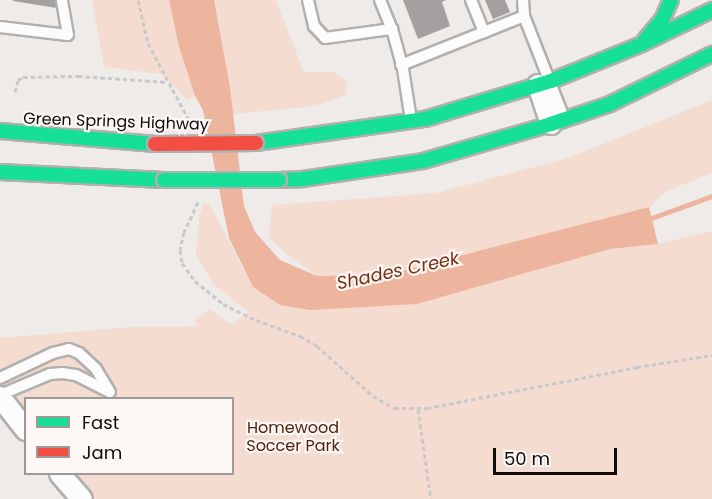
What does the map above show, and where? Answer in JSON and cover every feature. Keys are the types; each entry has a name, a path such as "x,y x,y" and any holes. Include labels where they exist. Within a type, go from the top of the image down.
{"main road":[{"path":"642,44 662,20 671,0"},
{"name":"Green Springs Highway","path":"0,131 154,144 256,143 411,122 544,83 642,44 712,10"},
{"path":"0,172 164,180 279,180 303,179 423,161 610,104 708,57"}],"street":[{"path":"544,83 557,122"},
{"path":"0,396 24,427"},
{"path":"61,475 82,499"}],"lane":[{"path":"0,27 68,35 62,0"},
{"path":"308,0 314,26 325,38 392,29"},
{"path":"380,0 392,29 411,122"},
{"path":"471,0 484,32"},
{"path":"523,0 524,16 544,83"},
{"path":"401,65 524,16"},
{"path":"0,378 53,353 69,349 79,353 96,369 110,392 87,379 62,373 50,374 0,396"}],"path":[{"path":"15,92 18,80 23,77 78,76 168,82"},
{"path":"280,328 317,346 382,401 401,410 418,409 712,355"},
{"path":"418,409 431,499"}],"green space":[{"path":"92,0 169,0 179,47 195,96 187,100 162,74 104,67"},
{"path":"214,0 276,0 304,72 334,72 347,82 346,95 316,106 233,114"},
{"path":"712,100 712,173 667,191 649,207 389,274 317,276 286,254 269,237 272,205 436,193 565,159"},
{"name":"Homewood Soccer Park","path":"209,203 253,287 280,305 610,249 658,244 712,231 712,499 83,499 64,475 234,475 234,397 24,397 24,426 0,395 0,338 132,327 200,326 193,320 210,309 230,324 249,312 214,285 196,255 199,217 203,204"}],"shaded area":[{"path":"169,0 214,0 230,87 244,206 255,232 280,260 317,276 389,274 649,207 658,244 610,249 417,304 310,310 280,305 253,287 229,238 203,110 195,96 179,47"}],"building":[{"path":"55,0 57,8 13,1"},
{"path":"403,0 446,0 442,2 450,26 418,39"},
{"path":"485,0 505,0 510,12 493,19"}],"waterway":[{"name":"Shades Creek","path":"646,220 712,196"}],"traffic: fast":[{"path":"645,40 662,20 671,0"},
{"path":"256,143 425,119 551,81 642,44 712,10"},
{"path":"279,180 303,179 423,161 551,124 610,104 712,54"},
{"path":"0,131 155,144"},
{"path":"0,172 164,180"},
{"path":"164,180 279,180"}],"traffic: jam":[{"path":"155,144 256,143"}]}
